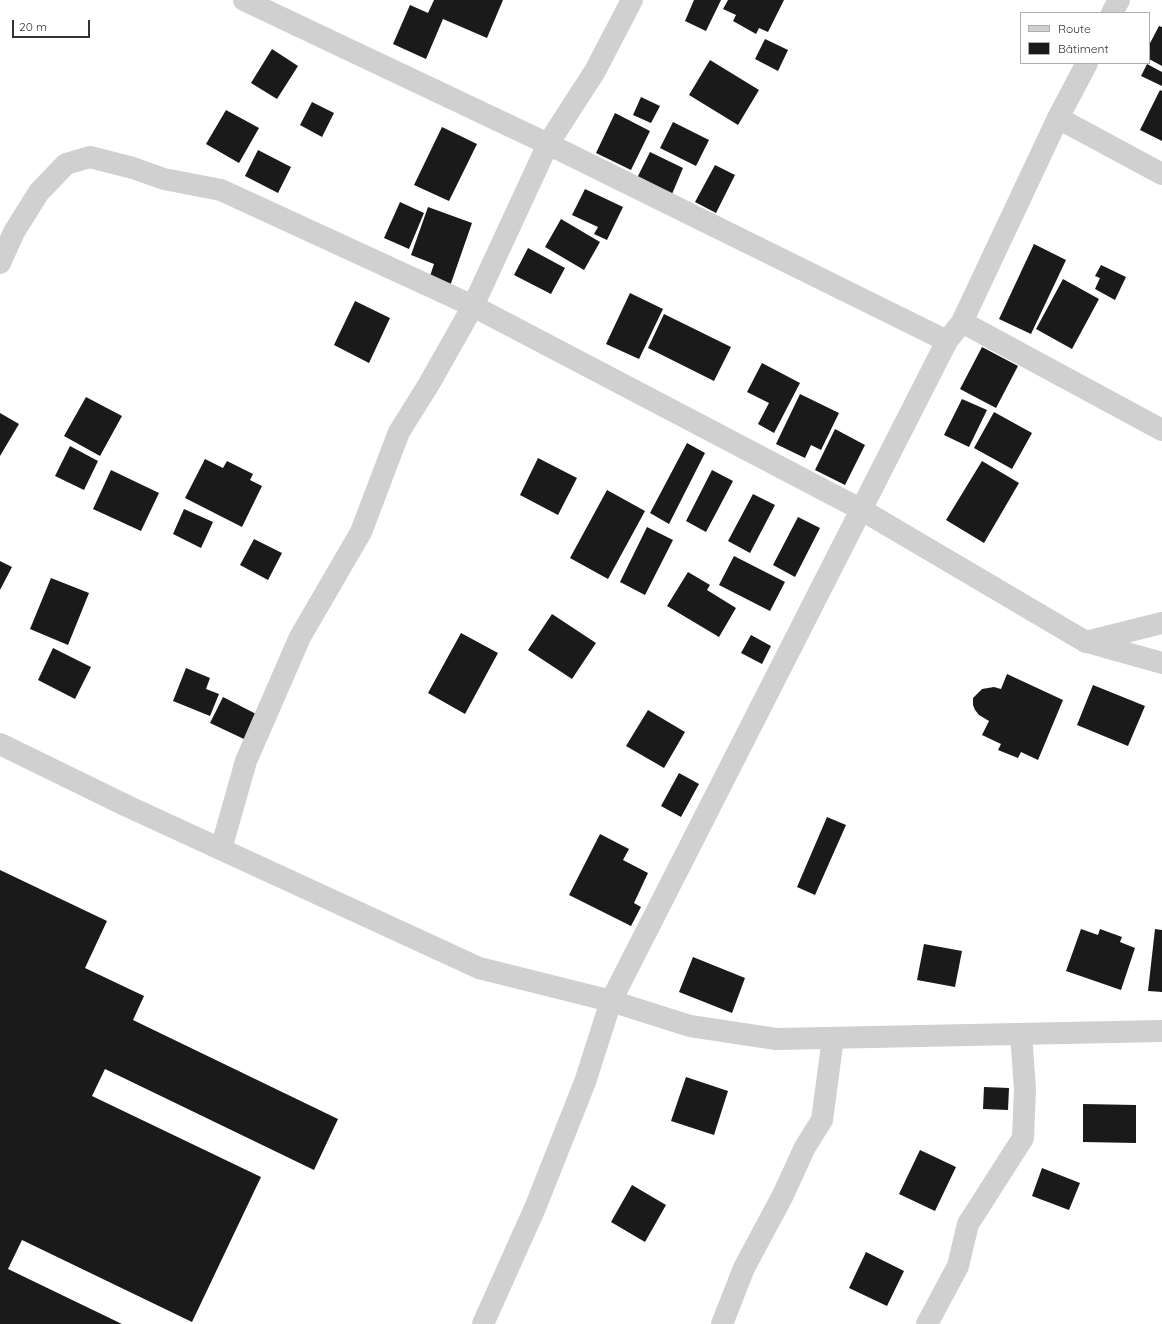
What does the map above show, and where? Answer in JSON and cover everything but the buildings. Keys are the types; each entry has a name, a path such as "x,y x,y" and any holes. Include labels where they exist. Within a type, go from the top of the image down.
{"street":[{"path":"244,0 548,144 947,341"},
{"path":"221,850 246,761 300,637 361,532 399,432 429,384 473,306 548,144 595,71 632,0"},
{"path":"1113,12 1119,0"},
{"path":"483,1324 535,1208 585,1082 611,1001 947,341 962,322 1058,118 1086,64"},
{"path":"1058,118 1162,174"},
{"path":"0,263 14,232 39,192 66,164 90,157 133,168 164,179 221,190 473,306 862,510 1086,642 1162,663"},
{"path":"962,322 1162,430"},
{"path":"1086,642 1162,623"},
{"path":"0,744 221,850 479,968 611,1001 690,1026 776,1039 1162,1031"},
{"path":"926,1324 958,1266 968,1224 1022,1138 1025,1089 1021,1034"},
{"path":"722,1324 744,1268 783,1195 805,1147 822,1120 833,1038"}]}
